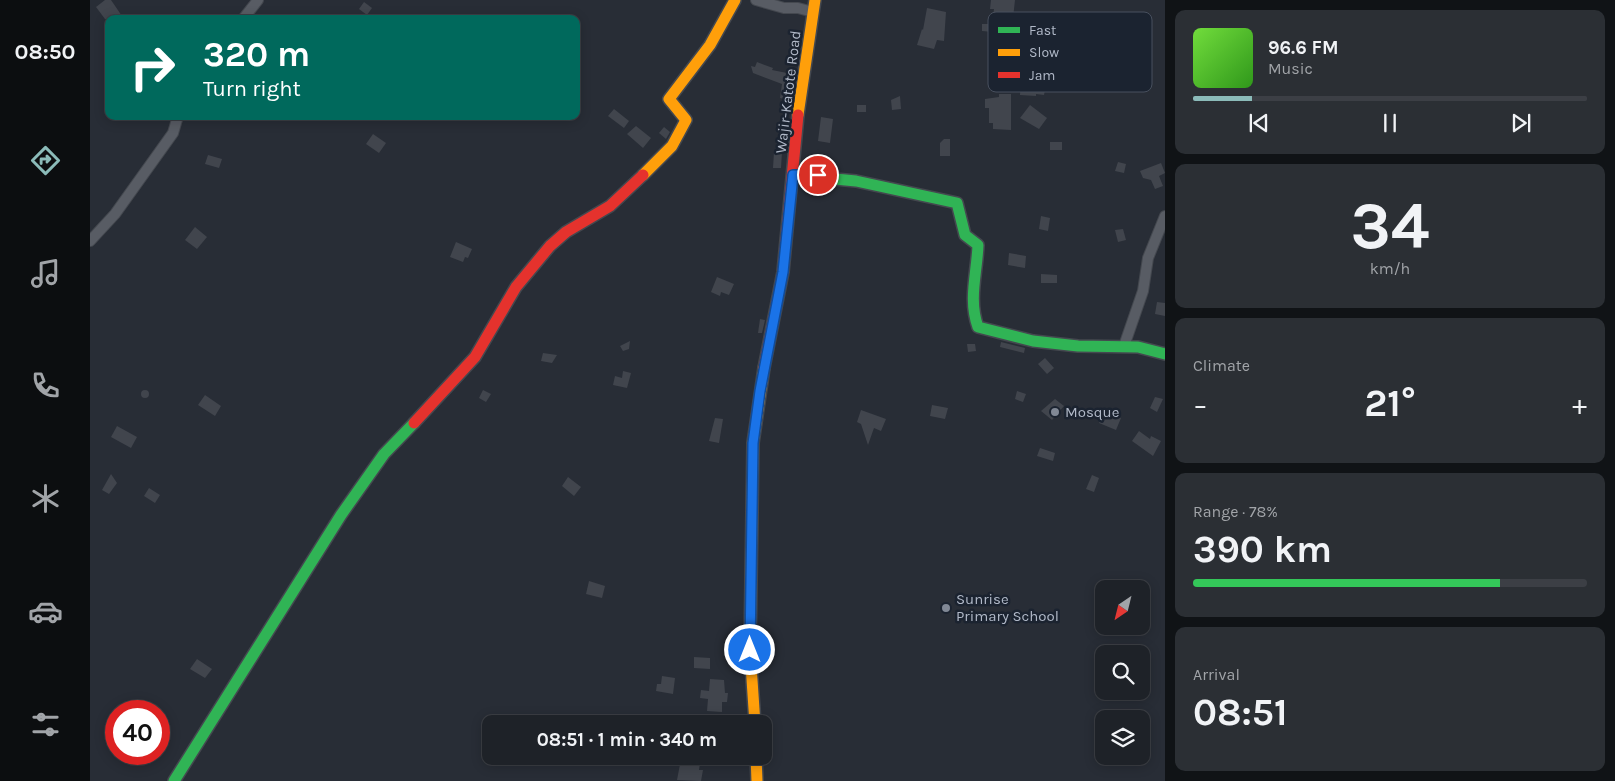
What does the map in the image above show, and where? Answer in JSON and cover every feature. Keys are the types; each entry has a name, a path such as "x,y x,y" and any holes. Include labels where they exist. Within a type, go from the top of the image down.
{"street":[{"path":"246,15 258,0"},
{"path":"174,781 341,515 384,454 475,357 516,287 550,246 566,232 610,206 672,146 686,120 669,99 710,45 735,0"},
{"path":"756,0 784,8 798,8 812,12"},
{"name":"Wajir-Katote Road","path":"754,715 750,650 753,443 760,391 783,272 800,93 815,0"},
{"path":"90,241 115,214 172,133 177,120"},
{"path":"793,175 818,175 908,189 958,203 965,235 978,246 979,262 972,305 978,327 1033,340 1078,346 1138,347 1165,354"},
{"path":"1124,346 1143,291 1148,258 1165,216"},
{"path":"756,765 757,781"}],"building":[{"path":"105,0 111,0 121,15 105,15 105,19 96,7"},
{"path":"991,0 1015,0 1014,12 994,12 994,9 990,9"},
{"path":"364,2 372,8 367,15 359,9"},
{"path":"927,8 946,12 944,41 937,40 934,49 917,45 923,30"},
{"path":"982,24 988,24 988,32 982,31"},
{"path":"757,62 773,68 772,70 792,74 788,100 780,98 782,84 753,73 751,66 755,67"},
{"path":"1020,92 1045,92 1044,95 1036,94 1036,96 1020,95"},
{"path":"999,94 1011,94 1011,130 993,129 993,123 989,123 989,108 985,108 985,99 999,97"},
{"path":"900,96 901,109 892,110 891,100"},
{"path":"857,105 866,105 866,112 857,112"},
{"path":"1030,105 1047,118 1039,129 1020,118"},
{"path":"614,109 629,121 624,128 608,116"},
{"path":"821,117 833,119 830,143 818,141"},
{"path":"636,126 651,138 643,148 627,134"},
{"path":"664,127 670,132 666,139 659,133"},
{"path":"373,134 386,143 379,153 366,144"},
{"path":"944,139 950,139 950,156 940,156 940,143"},
{"path":"1050,142 1062,142 1062,150 1050,150"},
{"path":"774,152 782,152 781,168 773,168"},
{"path":"208,155 222,159 219,168 205,164"},
{"path":"1118,162 1126,164 1124,173 1115,171"},
{"path":"1161,163 1165,173 1159,176 1163,186 1155,189 1151,180 1143,178 1140,171"},
{"path":"1041,216 1050,218 1048,231 1039,229"},
{"path":"195,227 207,237 197,249 185,240"},
{"path":"1123,229 1126,240 1118,242 1115,230"},
{"path":"456,242 472,249 468,258 465,257 463,262 450,257"},
{"path":"1009,253 1026,256 1025,268 1008,265"},
{"path":"1041,274 1057,275 1057,283 1041,283"},
{"path":"717,277 734,284 729,295 721,292 720,296 711,292"},
{"path":"1157,302 1165,303 1165,316 1155,314"},
{"path":"760,319 765,320 762,333 758,333"},
{"path":"630,341 629,349 623,351 620,346"},
{"path":"1001,342 1025,348 1024,353 1000,347"},
{"path":"967,344 975,344 976,351 968,352"},
{"path":"543,353 557,355 552,363 541,361"},
{"path":"1045,358 1054,368 1047,374 1038,364"},
{"path":"623,371 631,373 627,388 613,385 615,376 622,378"},
{"path":"145,390 149,394 145,398 141,394"},
{"path":"483,390 491,394 486,402 479,398"},
{"path":"1017,391 1026,394 1023,402 1015,399"},
{"path":"205,395 221,406 215,416 198,405"},
{"path":"1155,397 1163,399 1157,412 1150,408"},
{"path":"1055,399 1064,406 1052,420 1041,411"},
{"path":"932,405 948,408 945,419 930,416"},
{"path":"861,410 886,419 881,431 874,428 868,445 861,424 857,422"},
{"path":"1105,411 1121,418 1116,430 1099,423"},
{"path":"715,418 723,419 719,443 709,441"},
{"path":"117,426 137,437 131,448 111,437"},
{"path":"1139,431 1150,439 1151,436 1161,441 1153,456 1132,441"},
{"path":"1040,448 1055,453 1053,461 1037,456"},
{"path":"111,474 117,483 109,494 102,490"},
{"path":"1092,475 1099,478 1094,492 1086,489"},
{"path":"568,477 581,487 574,496 562,486"},
{"path":"149,488 160,495 155,503 144,496"},
{"path":"589,581 605,586 602,598 586,594"},
{"path":"694,657 710,658 710,669 694,668"},
{"path":"197,659 212,669 205,678 190,669"},
{"path":"662,676 675,678 673,694 656,691 657,684 661,684"},
{"path":"710,679 724,680 725,693 728,693 727,702 722,702 722,712 707,711 708,699 700,698 701,690 709,691"},
{"path":"680,765 700,765 699,770 703,770 701,781 677,780"}],"traffic: fast":[{"path":"793,175 856,181 957,203 965,235 978,245 973,297 978,327 1033,341 1078,346 1138,347 1165,354"},
{"path":"174,781 341,515 384,454 414,423"}],"traffic: slow":[{"path":"643,175 672,146 686,120 669,99 710,45 735,0"},
{"path":"798,115 815,0"},
{"path":"754,715 750,650 753,443 764,368"},
{"path":"756,765 757,781"}],"traffic: jam":[{"path":"764,368 783,272 798,115"},
{"path":"414,423 475,357 516,287 550,246 566,232 610,206 643,175"}],"place":[{"name":"Mosque","path":"1055,412"},
{"name":"Sunrise Primary School","path":"946,608"}],"route":[{"path":"750,650 753,443 760,391 783,272 793,175 818,175"}]}
